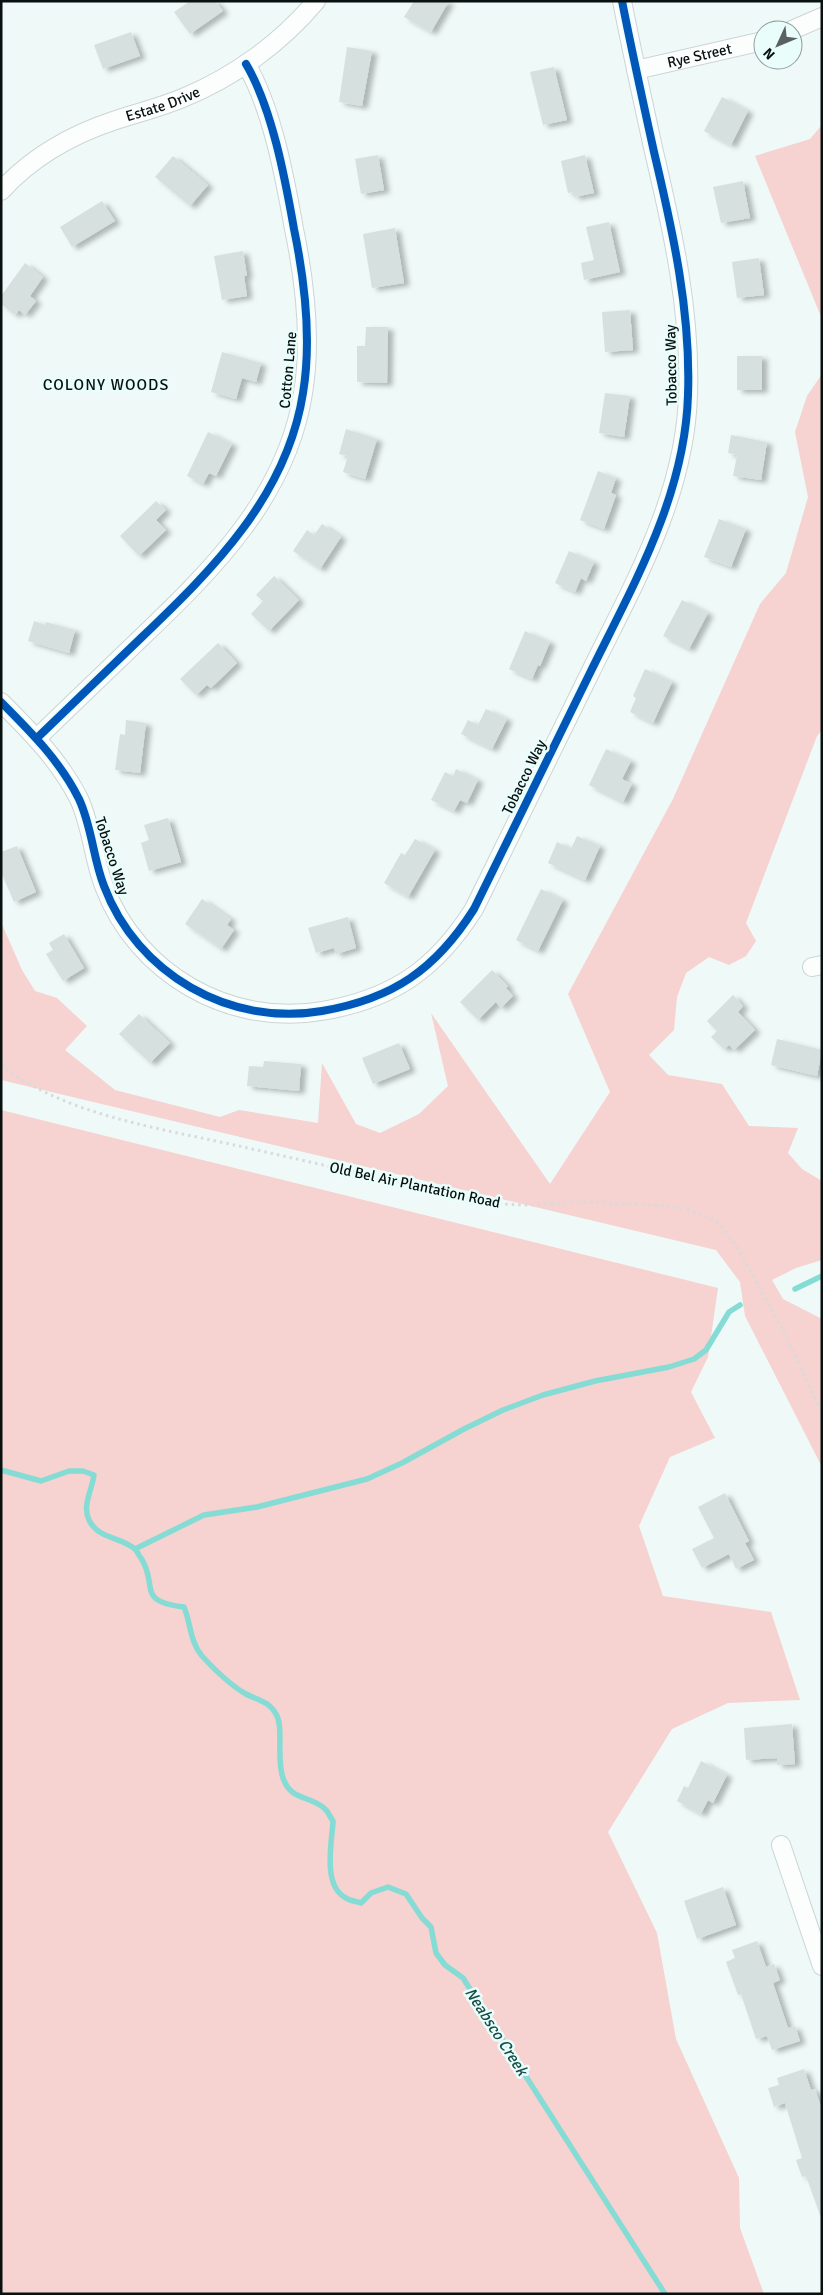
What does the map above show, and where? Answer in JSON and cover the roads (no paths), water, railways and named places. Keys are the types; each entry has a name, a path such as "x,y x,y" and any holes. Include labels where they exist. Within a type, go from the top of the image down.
{"street":[{"name":"Estate Drive","path":"1,191 31,163 53,148 87,130 184,98 218,81 246,64 287,30 316,1"},
{"name":"Tobacco Way","path":"1,702 37,738 66,775 80,801 90,829 104,887 120,919 137,943 153,960 175,978 199,993 225,1004 253,1011 282,1014 312,1013 337,1009 384,993 419,973 438,957 458,935 474,909 646,559 671,494 682,442 688,398 688,365 682,293 673,233 622,1"},
{"path":"803,25 822,17"},
{"name":"Rye Street","path":"636,70 753,43"},
{"name":"Cotton Lane","path":"37,738 210,571 262,502 283,463 295,429 303,393 306,358 306,313 302,268 288,197 267,114 259,86 246,64"},
{"path":"781,1845 822,1966"}],"waterway":[{"path":"795,1289 822,1276"},
{"path":"135,1549 204,1515 257,1507 367,1479 402,1463 503,1410 543,1395 595,1381 669,1367 694,1359 706,1350 729,1312 740,1305"},
{"name":"Neabsco Creek","path":"1,1470 41,1481 69,1471 83,1471 94,1475 87,1509 87,1515 93,1526 104,1535 135,1549 146,1568 151,1591 154,1596 159,1601 184,1607 195,1645 202,1656 234,1686 270,1706 276,1714 279,1727 281,1770 286,1785 291,1791 324,1808 333,1821 330,1863 334,1884 339,1892 348,1899 361,1903 371,1893 388,1887 406,1894 422,1918 431,1927 436,1953 445,1965 463,1978 665,2294"}],"district":[{"name":"COLONY WOODS","path":"106,384"}]}
